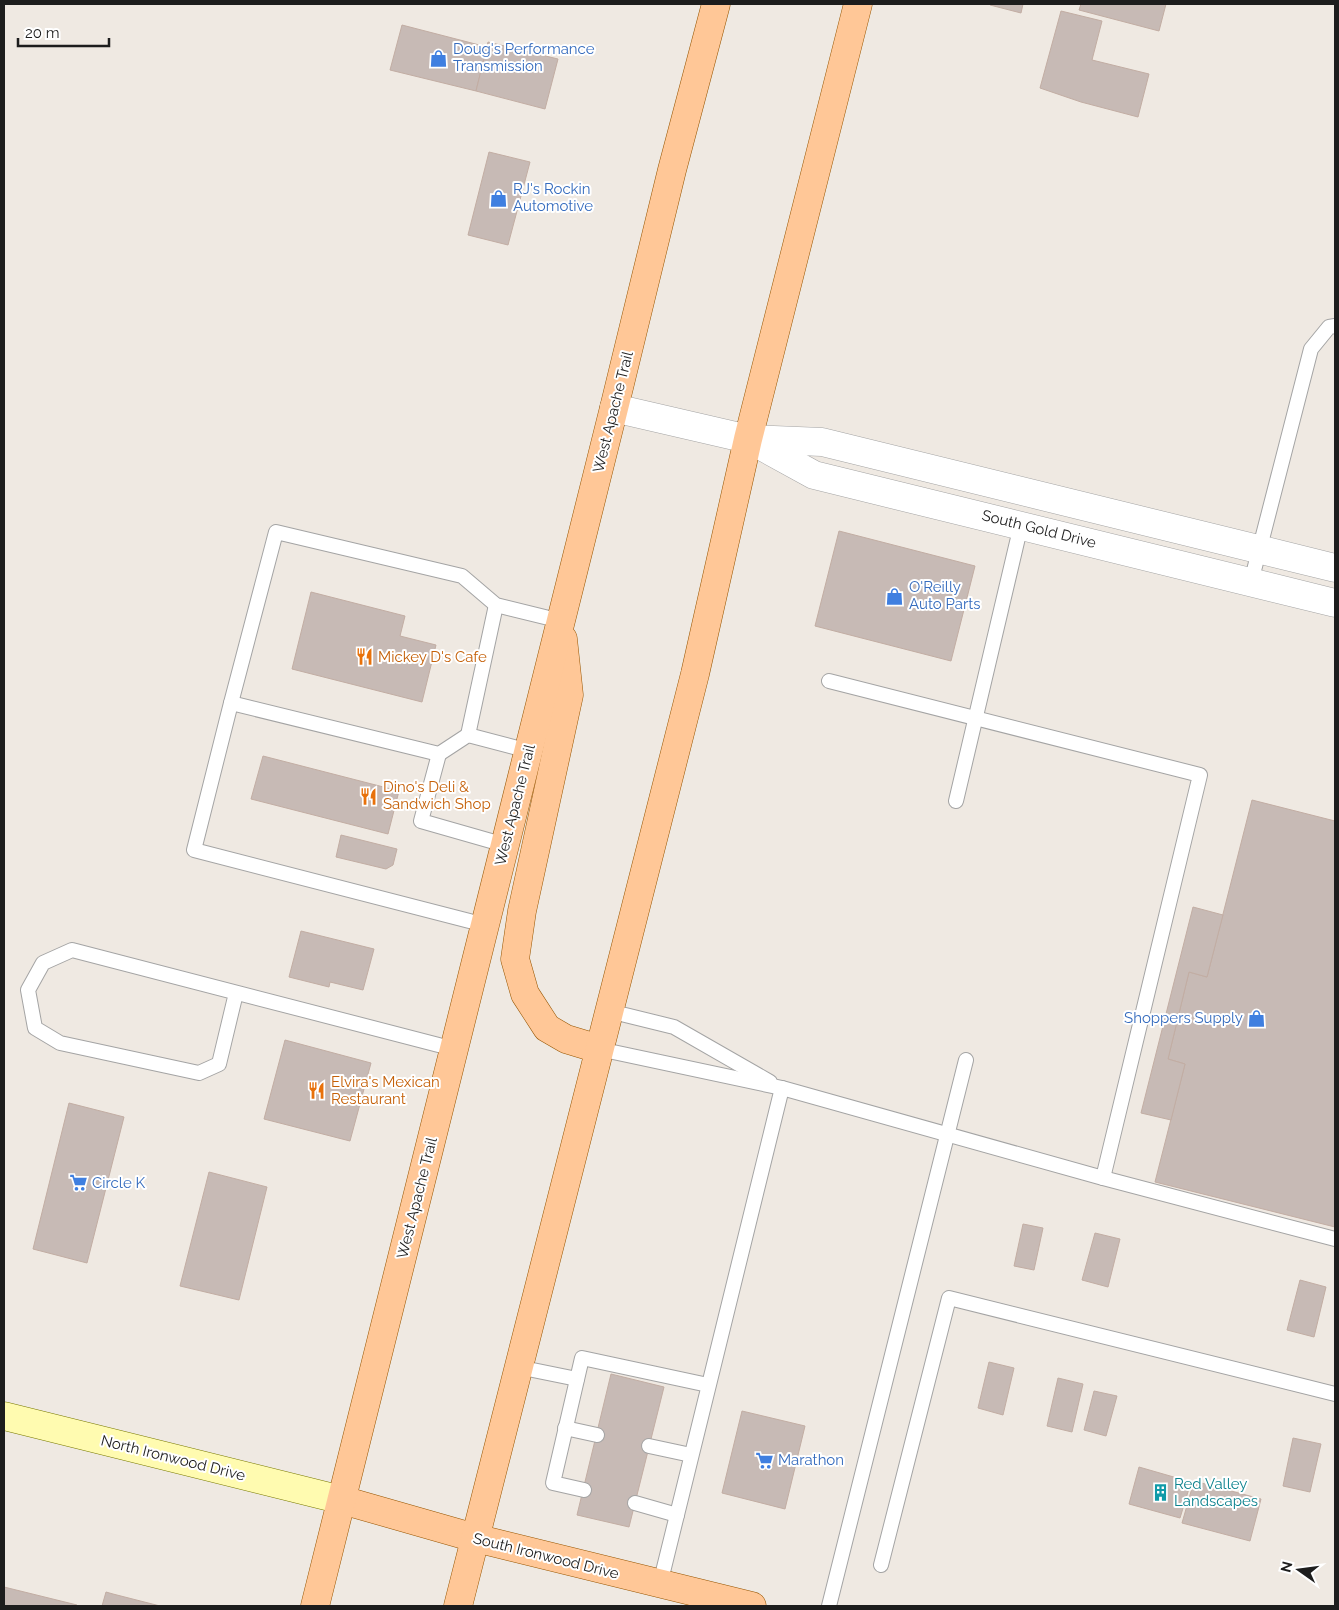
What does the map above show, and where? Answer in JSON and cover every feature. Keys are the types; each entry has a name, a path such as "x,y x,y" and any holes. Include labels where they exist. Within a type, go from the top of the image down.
{"main road":[{"name":"West Apache Trail","path":"315,1606 672,170 716,4"},
{"path":"458,1606 695,674 748,439 858,4"},
{"path":"561,620 569,695 522,911 515,959 525,994 547,1028 566,1039 599,1049"},
{"name":"North Ironwood Drive","path":"4,1416 342,1500"},
{"name":"South Ironwood Drive","path":"342,1500 475,1538 752,1606"}],"street":[{"name":"South Gold Drive","path":"614,408 748,439 822,442 1335,568"},
{"name":"South Gold Drive","path":"748,439 814,475 1021,524 1335,603"},
{"path":"1021,524 1030,492"}],"lane":[{"path":"1251,582 1311,349 1329,327 1335,326"},
{"path":"956,801 1021,524"},
{"path":"485,925 194,850 276,532 462,576 496,605 561,620"},
{"path":"496,605 468,735 439,754 421,822 505,845"},
{"path":"829,681 1200,775 1103,1178"},
{"path":"231,703 439,754"},
{"path":"468,735 529,751"},
{"path":"236,993 218,1064 200,1073 60,1043 35,1028 28,990 43,963 72,950 454,1049"},
{"path":"609,1011 674,1027 782,1088"},
{"path":"599,1049 782,1088 1103,1178 1335,1239"},
{"path":"829,1606 966,1060"},
{"path":"660,1584 782,1088"},
{"path":"881,1565 949,1298 1335,1394"},
{"path":"584,1490 553,1483 582,1358 708,1385"},
{"path":"518,1367 577,1379"},
{"path":"566,1428 597,1435"},
{"path":"649,1446 691,1455"},
{"path":"635,1503 677,1515"}],"building":[{"path":"991,4 1023,4 1021,13"},
{"path":"1081,4 1166,4 1159,31 1079,10"},
{"path":"1061,11 1102,21 1092,60 1149,74 1138,117 1081,102 1040,88"},
{"name":"Doug's Performance Transmission","path":"402,25 487,47 476,91 390,70"},
{"path":"488,42 558,59 545,109 476,91"},
{"name":"RJ's Rockin Automotive","path":"489,152 530,162 508,245 468,235"},
{"name":"O'Reilly Auto Parts","path":"839,531 975,566 951,661 815,626"},
{"name":"Mickey D's Cafe","path":"311,592 405,616 400,636 436,645 422,702 292,669"},
{"path":"263,756 399,791 388,834 251,799"},
{"name":"Shoppers Supply","path":"1252,800 1335,821 1335,1227 1155,1182 1185,1064 1168,1059 1189,972 1207,977"},
{"path":"341,835 397,849 393,865 386,869 336,857"},
{"path":"1193,907 1223,915 1207,977 1189,972 1168,1059 1185,1064 1171,1120 1141,1113"},
{"path":"301,931 374,949 363,990 330,982 329,987 289,977"},
{"name":"Elvira's Mexican Restaurant","path":"285,1040 371,1063 350,1141 264,1119"},
{"name":"Circle K","path":"69,1103 124,1117 87,1263 33,1249"},
{"path":"209,1172 267,1187 239,1300 180,1286"},
{"path":"1023,1224 1043,1228 1034,1270 1014,1266"},
{"path":"1095,1233 1120,1239 1108,1287 1082,1280"},
{"path":"1300,1280 1326,1287 1314,1337 1287,1330"},
{"path":"989,1362 1014,1368 1003,1415 978,1408"},
{"path":"611,1374 664,1387 629,1527 577,1515"},
{"path":"1058,1378 1083,1384 1072,1432 1047,1426"},
{"path":"1094,1391 1117,1396 1106,1436 1084,1430"},
{"name":"Marathon","path":"742,1411 805,1426 785,1509 722,1493"},
{"path":"1293,1438 1321,1444 1310,1492 1283,1486"},
{"name":"Red Valley Landscapes","path":"1139,1467 1191,1482 1180,1518 1129,1504"},
{"path":"1194,1481 1261,1499 1250,1541 1182,1523"},
{"path":"4,1587 77,1605 77,1606 4,1606"},
{"path":"106,1592 113,1594 160,1606 102,1606"}],"place":[{"name":"Doug's Performance Transmission","path":"439,58"},
{"name":"RJ's Rockin Automotive","path":"499,198"},
{"name":"O'Reilly Auto Parts","path":"895,596"},
{"name":"Mickey D's Cafe","path":"364,657"},
{"name":"Dino's Deli & Sandwich Shop","path":"369,796"},
{"name":"Shoppers Supply","path":"1257,1018"},
{"name":"Elvira's Mexican Restaurant","path":"317,1091"},
{"name":"Circle K","path":"78,1183"},
{"name":"Marathon","path":"764,1460"},
{"name":"Red Valley Landscapes","path":"1160,1493"}]}
